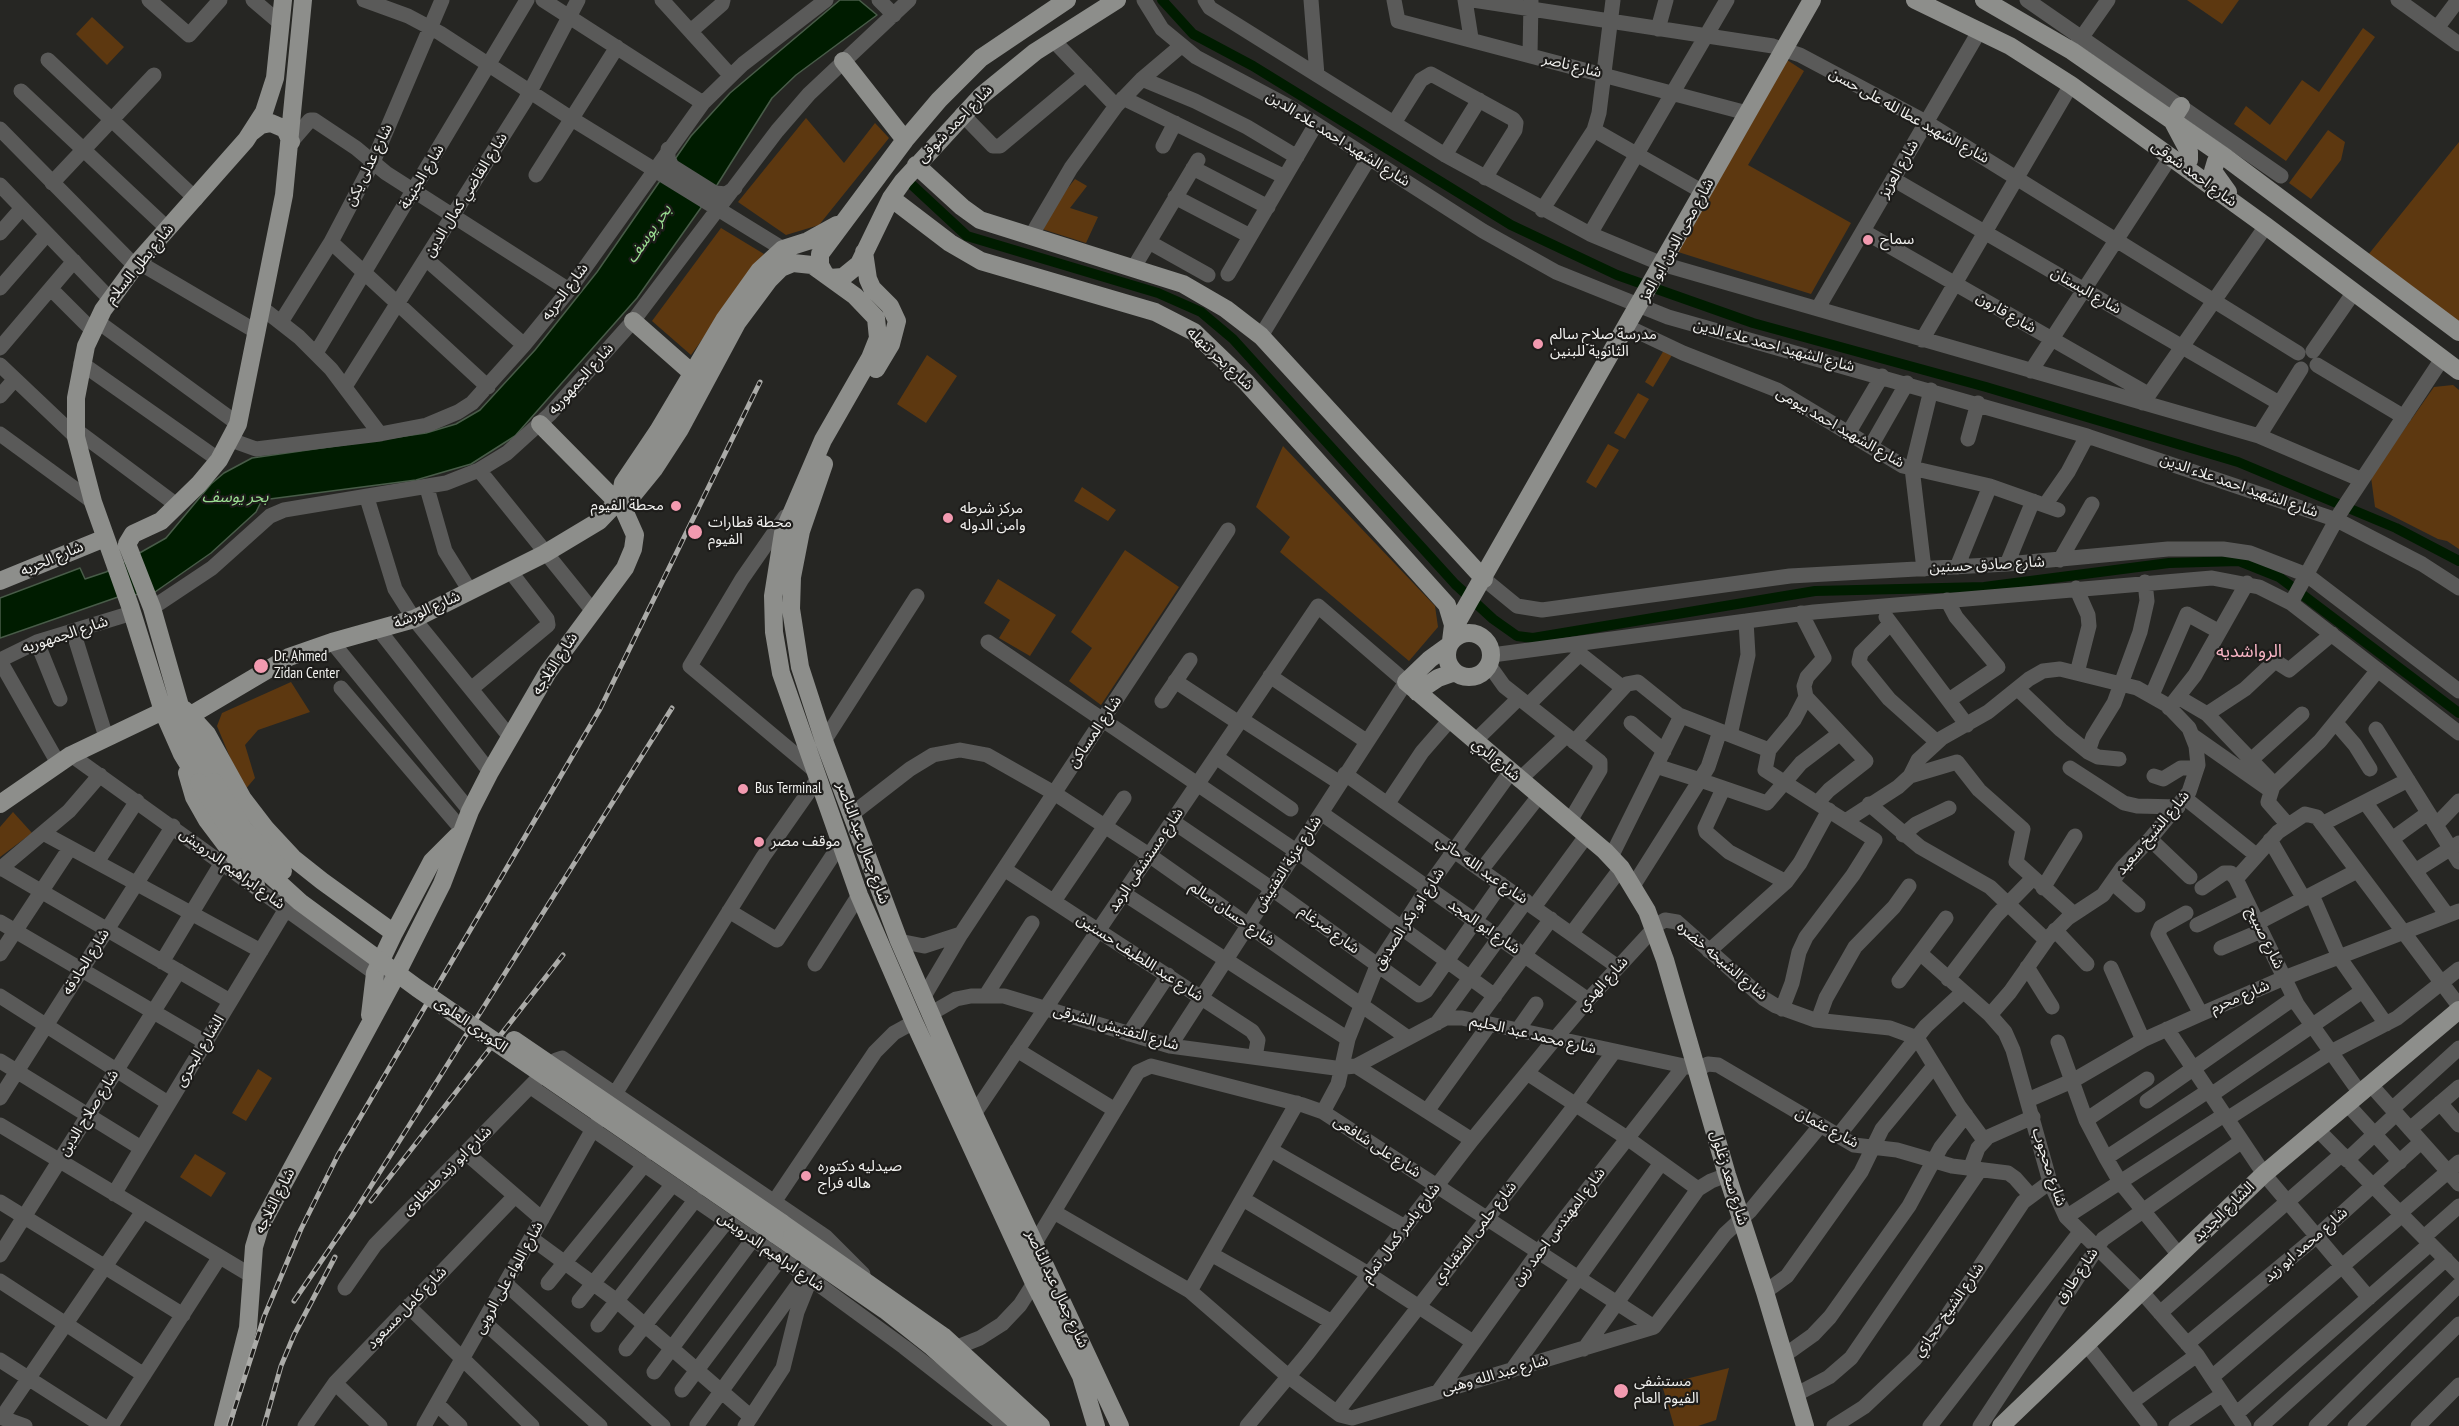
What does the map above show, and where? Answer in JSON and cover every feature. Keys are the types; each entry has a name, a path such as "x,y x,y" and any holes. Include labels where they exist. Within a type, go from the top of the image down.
{"main road":[{"name":"شارع بطل السلام","path":"131,609 93,502 76,434 75,398 81,363 95,325 110,299 137,264 252,132 268,102 275,78 283,0"},
{"path":"256,885 207,820 194,797 182,754 178,710 150,603 127,544 133,534 161,521 178,506 219,460 235,432 280,220 291,142 303,0"},
{"name":"شارع احمد شوقى","path":"1066,0 981,58 939,100 905,140 820,254 819,265 827,276 836,279 849,274 859,264 891,198 916,165 962,114 1017,64 1117,0"},
{"name":"شارع محى الدين ابو العز","path":"1451,643 1458,621 1628,327 1812,0"},
{"name":"شارع احمد شوقى","path":"1915,0 1980,30 2072,85 2235,203 2459,371"},
{"name":"شارع احمد شوقى","path":"1993,2 2076,44 2177,113 2225,157 2459,332"},
{"path":"1003,42 1003,56 1009,63 1017,64"},
{"path":"981,58 996,63 1000,78"},
{"path":"843,61 905,140"},
{"path":"275,78 279,84 286,87 296,82"},
{"path":"2177,113 2189,152 2189,160 2177,161"},
{"path":"252,132 261,125 272,123 285,129 291,142"},
{"path":"2225,157 2216,161 2213,171 2235,203"},
{"path":"916,165 971,214 992,225 1183,284 1203,294 1261,336 1476,591 1471,621 1491,648 1491,660 1480,674 1474,677 1455,672 1412,687"},
{"name":"شارع بحر تنهله","path":"891,198 950,243 981,261 1155,312 1194,332 1246,382 1448,605"},
{"name":"شارع الورشة","path":"620,501 623,483 752,280 767,262 783,249 820,236 843,221"},
{"path":"827,276 867,306 878,323 897,326 890,306 872,288 868,279 864,252"},
{"name":"شارع الورشة","path":"0,804 64,759 106,737 178,710 288,658 332,642 414,619 544,554 592,526 620,501 632,496 668,449 737,323 774,273 787,265 801,262 812,265 827,276"},
{"path":"633,321 692,373"},
{"name":"شارع جمال عبد الناصر","path":"878,323 875,347 833,420 793,505 777,560 773,596 774,632 786,690 859,895 914,1022 1034,1283 1081,1376 1096,1426"},
{"name":"شارع جمال عبد الناصر","path":"897,326 891,344 837,431 813,494 795,559 790,594 800,667 824,741 899,941 974,1114 1120,1426"},
{"name":"شارع الثلاجه","path":"223,1426 248,1328 254,1247 260,1227 391,985 442,884 470,811 490,772 548,672 625,567 633,549 635,535 620,501 540,424"},
{"name":"شارع الحريه","path":"0,581 107,545"},
{"path":"1455,672 1448,660 1453,625 1448,605 1476,591"},
{"path":"131,609 178,710 206,782"},
{"path":"1412,687 1430,659 1466,632 1482,636"},
{"name":"شارع الري","path":"1412,687 1514,776 1587,835 1616,863 1633,886 1654,930"},
{"path":"178,710 207,734 243,799 266,829 293,858 394,933"},
{"path":"182,754 206,782"},
{"name":"الكوبرى العلوى","path":"206,782 236,838 256,862 300,902 417,988 779,1228"},
{"name":"شارع الثلاجه","path":"368,1027 375,973 394,933 432,861 463,831"},
{"name":"شارع سعد زغلول","path":"1654,930 1691,1068 1766,1292 1805,1426"},
{"name":"الشارع الجديد","path":"2001,1426 2264,1174 2458,1011"},
{"name":"شارع ابراهيم الدرويش","path":"779,1228 867,1280 955,1348 1041,1426"},
{"name":"شارع ابراهيم الدرويش","path":"779,1228 932,1347 1021,1426"}],"street":[{"path":"149,0 186,34 193,32 220,0"},
{"path":"253,0 280,23"},
{"path":"364,0 431,27 572,119 783,249"},
{"name":"شارع عدلى يكن","path":"281,322 331,242 373,162 442,0"},
{"name":"شارع الجنينة","path":"316,353 527,0"},
{"path":"543,0 703,103"},
{"name":"شارع القاضي كمال الدين","path":"346,386 530,92 578,0"},
{"path":"662,0 692,30 730,75"},
{"path":"692,30 722,4 723,0"},
{"name":"شارع الحريه","path":"51,289 256,449 380,434 427,425 444,419 465,408 488,387 524,345 569,290 703,103 730,75 826,0"},
{"path":"879,0 894,15"},
{"name":"شارع الجمهوريه","path":"150,603 212,568 270,516 284,510 427,488 479,470 507,453 540,424 633,321 720,210 784,123 843,61 909,0"},
{"name":"شارع الشهيد احمد علاء الدين","path":"1144,0 1162,29 1180,46 1316,124 1483,231 1546,266 1642,301 1882,376 2088,436 2338,516 2459,588"},
{"path":"1204,0 1210,8 1445,155 1542,210 1659,270 1818,308 2031,371 2145,399 2259,436 2360,483"},
{"path":"1311,0 1317,75"},
{"name":"شارع ناصر","path":"1394,0 1396,20 1471,38 1747,113"},
{"path":"1466,0 1471,38"},
{"name":"شارع الشهيد عطا لله على حسن","path":"1473,0 1531,5 1611,22 1784,49 1926,122 2117,239 2213,301 2310,356 2404,417"},
{"path":"1542,210 1594,130 1613,0"},
{"path":"1658,29 1666,0"},
{"path":"1590,234 1726,0"},
{"path":"2027,0 2076,44 2108,0"},
{"path":"2398,0 2459,44"},
{"path":"2438,28 2458,0"},
{"path":"1530,55 1531,5"},
{"name":"شارع العزيز","path":"1818,308 1980,30"},
{"path":"1053,40 1086,74 1120,102 1175,123 1285,177"},
{"path":"1031,236 1071,168 1120,102 1142,79 1180,46"},
{"path":"536,175 617,47"},
{"path":"48,60 196,199"},
{"path":"962,114 993,146 1000,146 1086,74"},
{"path":"52,183 154,75"},
{"path":"1394,123 1421,80 1427,75 1434,75 1513,119 1516,126 1485,178"},
{"path":"1142,79 1195,101 1247,127 1297,157"},
{"path":"1922,340 2072,85"},
{"path":"21,91 168,229"},
{"path":"1445,155 1479,100"},
{"path":"2177,113 2281,176"},
{"path":"291,142 313,119 414,190 569,290"},
{"path":"1163,146 1175,123"},
{"path":"1228,274 1316,124"},
{"path":"0,129 52,183 137,264 257,332"},
{"path":"1594,130 1703,192"},
{"path":"668,149 668,158 672,166 716,194 726,194 736,187"},
{"path":"1261,336 1369,158"},
{"path":"2031,371 2117,239 2177,161"},
{"path":"1134,267 1196,164 1268,207"},
{"name":"شارع البستان","path":"1893,179 2279,403"},
{"path":"3,194 22,208 110,299"},
{"path":"1175,197 1250,236"},
{"path":"0,233 22,208"},
{"path":"2145,399 2266,226"},
{"name":"شارع قارون","path":"1863,231 2052,339 2145,399"},
{"path":"0,288 47,234"},
{"path":"331,242 488,387"},
{"path":"1149,242 1208,275"},
{"path":"426,259 524,345"},
{"path":"0,348 74,261"},
{"path":"2259,436 2301,369 2297,363 2310,356 2354,292"},
{"path":"262,308 316,353 346,386 380,434"},
{"name":"شارع الشهيد احمد بيومى","path":"1628,327 1683,353 1778,390 1895,462 1990,486 2045,506"},
{"path":"2293,600 2338,516 2442,358"},
{"path":"81,363 219,460"},
{"path":"0,365 76,434 178,506"},
{"path":"1849,432 1882,376"},
{"path":"0,396 15,379"},
{"path":"1871,446 1907,383"},
{"path":"1924,568 1912,468 1931,390"},
{"path":"1968,439 1978,403"},
{"path":"0,434 93,502"},
{"path":"2007,564 2068,472 2088,436"},
{"path":"479,470 544,554 592,610"},
{"path":"1957,567 1990,486"},
{"path":"427,488 445,552 470,591"},
{"path":"367,498 395,589 414,619 510,737"},
{"path":"2060,560 2092,504"},
{"path":"793,505 742,579 690,666 816,775"},
{"name":"شارع المساكن","path":"927,1006 961,934 1228,530"},
{"name":"شارع صادق حسنين","path":"1476,591 1517,606 1542,610 1790,576 2007,564 2168,549 2223,549 2250,553 2305,579 2455,682"},
{"path":"471,688 548,623 510,571"},
{"name":"شارع صادق حسنين","path":"1491,660 1801,614 2076,588 2212,578 2247,583 2293,600 2332,634 2459,732"},
{"path":"2088,752 2093,737 2107,717 2122,685 2145,616 2145,582"},
{"path":"2174,702 2195,675 2247,583"},
{"path":"2076,588 2088,615 2089,626 2077,673"},
{"path":"824,741 917,596"},
{"path":"1947,600 1956,617 1998,667 1949,700"},
{"name":"شارع مستشفى الرمد","path":"974,1114 1318,606"},
{"name":"شارع الري","path":"1318,606 1412,687"},
{"path":"1879,606 1890,624 1967,725"},
{"name":"شارع الجمهوريه","path":"0,660 37,642 131,609"},
{"path":"1709,951 1786,882 1806,854 1824,806 1836,783 1866,761 1806,698 1804,686 1807,677 1824,658 1801,614"},
{"path":"2152,695 2187,614 2218,631"},
{"path":"1633,886 1708,767 1725,733 1748,655 1746,621"},
{"path":"1890,624 1861,653 1859,662 1890,699 1937,742"},
{"path":"378,630 490,772"},
{"path":"73,631 106,737"},
{"path":"2207,714 2245,689 2274,661 2289,670 2332,634"},
{"path":"37,642 60,699"},
{"path":"332,642 470,811"},
{"path":"988,642 1296,851 1495,996"},
{"path":"1474,742 1523,702 1577,649 1623,688 1632,681 1638,682 1681,716 1769,750"},
{"path":"0,660 64,759"},
{"path":"1162,701 1190,660"},
{"path":"1491,660 1501,683 1598,760 1601,767 1570,821"},
{"path":"1846,820 1898,787 1910,776 1918,760 1937,742 1988,712 2043,671 2060,669 2122,685 2207,714 2251,760 2272,787"},
{"path":"2288,825 2268,802 2272,787 2306,756 2336,723 2378,670"},
{"path":"1270,676 1366,741"},
{"name":"شارع عبد الله حاتي","path":"1175,681 1240,721 1388,804 1618,967"},
{"name":"شارع عزبة التفتيش","path":"1170,1046 1366,741 1412,687"},
{"path":"341,688 463,831"},
{"name":"شارع ابو بكر الصديق","path":"1323,1112 1349,1067 1348,1039 1377,966 1401,926 1454,850 1514,776 1570,739 1623,688"},
{"path":"2018,689 2088,752 2098,757 2120,759"},
{"path":"1782,1009 1799,952 1806,937 1853,875 1875,840 1765,770 1769,750 1794,720 1806,698"},
{"path":"2154,776 2163,779 2181,768 2198,768 2198,755 2193,736 2174,702"},
{"path":"2251,760 2302,714"},
{"path":"1572,933 1616,863 1656,766 1681,716"},
{"path":"1388,804 1422,752 1449,721"},
{"path":"1631,723 1664,751"},
{"path":"2336,723 2355,745 2370,769"},
{"path":"2376,729 2432,819 2456,852 2415,871"},
{"path":"1656,766 1767,803 1801,763 1839,735"},
{"path":"2193,736 2272,787"},
{"name":"شارع حسان سالم","path":"852,814 921,761 946,752 973,751 987,755 1054,793 1149,855 1408,1038"},
{"path":"1215,757 1291,809"},
{"name":"شارع ابراهيم الدرويش","path":"64,759 100,775 223,861 391,985"},
{"path":"1910,776 1957,762 1979,790 2023,829 2015,860 2074,914"},
{"path":"2070,768 2124,803 2137,807 2182,802 2256,855"},
{"name":"شارع الشيخ سعيد","path":"1990,1015 2051,935 2074,914 2097,900 2113,883 2122,868 2182,802 2194,783 2198,768"},
{"path":"100,775 69,811 1,868 230,1001"},
{"name":"شارع اللواء على الروبى","path":"424,1426 593,1129 816,775"},
{"path":"2322,824 2408,780"},
{"path":"1723,789 1705,828 1706,832 1729,852 1786,882"},
{"path":"1482,870 1539,796"},
{"path":"1054,901 1124,798"},
{"path":"97,862 137,801"},
{"path":"2392,839 2432,819 2459,801"},
{"path":"2365,802 2415,871 2453,913"},
{"path":"1869,804 1903,835 1941,861 1985,884 2087,964"},
{"path":"1903,835 1916,824 1949,808"},
{"name":"شارع ابو المجد","path":"1321,813 1588,1000"},
{"path":"2202,888 2224,873 2231,873 2236,879 2270,840 2288,825 2308,813 2317,817 2442,983 2458,1011"},
{"name":"شارع ضرغام","path":"1172,821 1272,889 1417,994 1426,991 1447,960"},
{"name":"شارع الحادقه","path":"0,1098 173,826"},
{"path":"43,833 261,951"},
{"path":"1437,1023 1499,938 1587,835"},
{"path":"1948,979 2008,903 2038,883 2074,836"},
{"path":"2150,839 2190,877"},
{"path":"2270,840 2308,897 2338,957 2386,1024"},
{"path":"729,911 777,940 841,843"},
{"path":"0,954 70,848"},
{"path":"162,962 223,861"},
{"name":"شارع عبد اللطيف حسنين","path":"1004,869 1255,1033 1258,1040 1255,1058"},
{"path":"2221,948 2357,871"},
{"name":"شارع صبيح","path":"2236,879 2294,998 2359,1094"},
{"path":"2113,883 2138,905"},
{"path":"1447,960 1501,884"},
{"path":"1818,1020 1826,998 1855,947 1894,907 1909,886"},
{"path":"1123,893 1348,1039"},
{"path":"815,964 859,895"},
{"path":"2197,925 2246,901"},
{"name":"الشارع البحرى","path":"114,1194 286,909"},
{"path":"2186,913 2161,927 2158,934 2201,1014"},
{"name":"شارع محرم","path":"2028,1100 2074,1080 2143,1040 2201,1014 2284,978 2453,913"},
{"path":"1899,981 1946,918"},
{"path":"1427,1111 1482,1023 1495,996 1551,919"},
{"name":"شارع الشيخه خضره","path":"1654,930 1662,921 1673,921 1763,998 1782,1009 1818,1020 1890,1028 1916,1039"},
{"path":"0,922 205,1042"},
{"path":"986,995 1032,923"},
{"name":"شارع الهدي","path":"1554,1040 1654,930"},
{"path":"899,941 924,946 961,934"},
{"name":"شارع محجوب","path":"1921,954 1990,1015 2010,1041 2050,1182 2066,1217 2141,1292 2192,1350 2240,1420"},
{"path":"2027,967 2052,1007"},
{"path":"2110,968 2143,1040"},
{"path":"2066,1217 2331,1053 2386,1024 2459,969"},
{"name":"شارع صلاح الدين","path":"0,1255 179,971"},
{"path":"1129,1034 1168,975"},
{"path":"1838,1136 1937,1014 1964,992"},
{"path":"2106,1158 2210,1093 2361,992"},
{"name":"شارع التفتيش الشرقى","path":"927,1006 986,995 1016,999 1170,1046 1255,1058 1349,1067"},
{"path":"0,996 168,1103"},
{"path":"2147,1101 2294,998"},
{"path":"1517,1031 1536,1004"},
{"name":"شارع محمد عبد الحليم","path":"1349,1067 1453,1017 1691,1068"},
{"path":"774,1202 875,1052 894,1033 914,1022"},
{"path":"2167,1029 2264,1174 2369,1298"},
{"path":"1916,1039 1984,1140"},
{"name":"شارع ياسر كمال تمام","path":"1247,1426 1289,1377 1472,1140 1554,1040"},
{"path":"2058,1042 2074,1080 2086,1120 2106,1158 2120,1182 2179,1255"},
{"path":"2160,1313 2287,1202 2374,1134 2394,1111 2459,1048"},
{"path":"1017,1050 1114,1110 1035,1243"},
{"name":"شارع حلمى المنقبادي","path":"1336,1412 1576,1104 1613,1053"},
{"name":"شارع ابراهيم الدرويش","path":"556,1060 565,1059 833,1243 867,1280"},
{"name":"شارع ابو زيد طنطاوى","path":"345,1288 375,1245 556,1060"},
{"path":"0,1061 141,1148"},
{"name":"شارع عثمان","path":"1691,1068 1708,1064 1718,1065 1854,1145 1903,1151 1934,1160 2013,1176 2030,1195"},
{"path":"1766,1292 1787,1276 1861,1172 1882,1129 1934,1065"},
{"name":"شارع على شافعى","path":"1114,1110 1138,1072 1151,1066 1297,1103 1323,1112 1540,1250 1654,1327"},
{"path":"1349,1067 1427,1111 1472,1140"},
{"name":"شارع المهندس احمد زين","path":"1438,1392 1540,1250 1627,1138 1691,1068"},
{"path":"1527,1073 1627,1138 1698,1189"},
{"path":"2086,1120 2147,1079"},
{"name":"شارع ابراهيم الدرويش","path":"531,1087 781,1258 904,1347 984,1420 1005,1426"},
{"path":"2410,1129 2459,1087"},
{"path":"2359,1094 2394,1111 2421,1142 2453,1167 2459,1184"},
{"path":"2359,1094 2374,1134 2400,1162"},
{"path":"1190,1292 1297,1103"},
{"path":"2440,1103 2459,1125"},
{"path":"1785,1355 1813,1335 1830,1317 1909,1206 1934,1160 1966,1115"},
{"path":"1797,1394 1829,1377 1851,1358 1975,1169 1984,1140 2033,1117"},
{"path":"0,1125 252,1276"},
{"path":"1654,1327 1725,1234 1742,1220 1820,1126"},
{"path":"2261,1426 2453,1263 2427,1241 2317,1129"},
{"name":"شارع طارق","path":"1980,1426 2097,1246 2112,1231 2242,1141"},
{"name":"شارع محمد ابو زيد","path":"2132,1402 2421,1142"},
{"path":"1271,1150 1405,1227"},
{"path":"466,1152 542,1219"},
{"path":"1512,1370 1661,1162"},
{"path":"548,1283 645,1164"},
{"path":"2212,1377 2343,1267 2453,1167"},
{"path":"1584,1349 1698,1189 1711,1180 1727,1175"},
{"name":"شارع الشيخ حجازي","path":"1839,1425 1882,1392 1915,1359 1941,1325 2017,1209 2030,1195 2050,1182"},
{"path":"579,1301 673,1184"},
{"name":"شارع كامل مسعود","path":"305,1426 335,1383 515,1196"},
{"path":"598,1325 696,1199"},
{"path":"1243,1199 1370,1275 1473,1342"},
{"path":"0,1202 183,1315"},
{"path":"2240,1420 2369,1298 2459,1206"},
{"path":"25,1426 1,1417 143,1211"},
{"path":"1054,1212 1190,1292 1289,1377 1336,1412"},
{"path":"626,1348 727,1221"},
{"path":"1930,1426 2080,1232"},
{"path":"531,1238 617,1301 721,1391 748,1421 783,1368 808,1277"},
{"path":"654,1372 753,1239"},
{"path":"1211,1254 1332,1322"},
{"path":"111,1426 219,1258"},
{"path":"682,1390 781,1258"},
{"path":"697,1425 808,1277"},
{"path":"0,1281 144,1375"},
{"path":"955,1348 980,1338 1002,1324 1020,1305 1034,1283"},
{"path":"506,1284 663,1426"},
{"path":"2316,1426 2459,1285"},
{"path":"408,1306 462,1361 532,1426"},
{"path":"484,1322 600,1426"},
{"path":"2355,1426 2459,1324"},
{"name":"شارع عبد الله وهبى","path":"1336,1412 1352,1418 1654,1327"},
{"path":"2086,1344 2150,1426"},
{"path":"0,1360 103,1426"},
{"path":"335,1383 380,1426"},
{"path":"2418,1426 2459,1385"},
{"path":"2176,1426 2223,1394"},
{"path":"437,1404 460,1426"}],"shaded area":[{"path":"2187,0 2239,0 2222,24"},
{"path":"92,17 124,47 107,65 76,34"},
{"path":"2363,28 2375,37 2286,161 2234,124 2246,106 2270,125 2302,80 2319,92"},
{"path":"1787,60 1804,71 1748,165 1851,223 1811,294 1675,251"},
{"path":"806,118 844,163 875,123 889,138 819,225 786,235 738,202"},
{"path":"2328,130 2345,142 2341,160 2311,199 2289,183"},
{"path":"2459,142 2459,324 2368,255"},
{"path":"1075,179 1087,186 1070,208 1098,217 1086,243 1042,229 1056,203"},
{"path":"721,228 764,254 691,355 652,321"},
{"path":"1664,350 1672,355 1653,387 1645,382"},
{"path":"927,355 957,376 926,423 897,404"},
{"path":"2453,385 2459,390 2459,549 2375,507 2371,477 2434,387"},
{"path":"1638,393 1649,399 1625,439 1614,433"},
{"path":"1608,444 1619,450 1596,488 1586,482"},
{"path":"1283,446 1435,606 1438,627 1409,661 1280,552 1290,537 1256,507"},
{"path":"1082,487 1116,510 1108,521 1074,501"},
{"path":"1125,550 1179,587 1101,705 1069,681 1092,648 1071,632"},
{"path":"998,579 1056,615 1030,656 999,638 1010,620 984,603"},
{"path":"291,682 310,712 258,730 245,745 255,778 244,791 217,726 222,713"},
{"path":"13,812 32,833 0,857 0,827"},
{"path":"258,1069 272,1078 246,1121 232,1113"},
{"path":"195,1154 226,1173 211,1197 180,1177"},
{"path":"1729,1368 1716,1420 1698,1426 1674,1426 1662,1385"}],"water":[{"name":"بحر يوسف","path":"840,0 859,0 877,15 796,75 772,98 717,185 637,298 515,436 471,464 416,480 262,500 256,512 211,553 155,592 118,597 0,638 0,598 80,568 85,579 106,572 166,538 211,484 224,473 252,458 426,433 456,424 480,410 535,350 597,272 691,136 730,93"}],"waterway":[{"path":"1162,0 1193,34 1253,66 1511,225 1617,275 1753,323 1986,387 2238,462 2396,528 2459,561"},
{"path":"911,184 967,236 1158,293 1201,312 1233,339 1455,584 1493,619 1517,636 1533,638 1815,591 1984,587 2169,563 2239,561 2279,577 2459,713"}],"railway":[{"path":"229,1426 264,1317 301,1229 338,1155 600,709 760,382"},
{"path":"294,1301 354,1213 672,708"},
{"path":"371,1201 563,955"},
{"path":"264,1426 281,1366 294,1335 335,1257"}],"place":[{"name":"سماح","path":"1868,240"},
{"name":"مدرسة صلاح سالم الثانوية للبنين","path":"1538,344"},
{"name":"محطة الفيوم","path":"676,506"},
{"name":"مركز شرطه وامن الدوله","path":"948,518"},
{"name":"محطة قطارات الفيوم","path":"695,532"},
{"name":"Dr. Ahmed Zidan Center","path":"261,666"},
{"name":"Bus Terminal","path":"743,789"},
{"name":"موقف مصر","path":"759,842"},
{"name":"صيدليه دكتوره هاله فراج","path":"806,1176"},
{"name":"مستشفى الفيوم العام","path":"1621,1391"}],"district":[{"name":"الرواشديه","path":"2249,652"}]}
